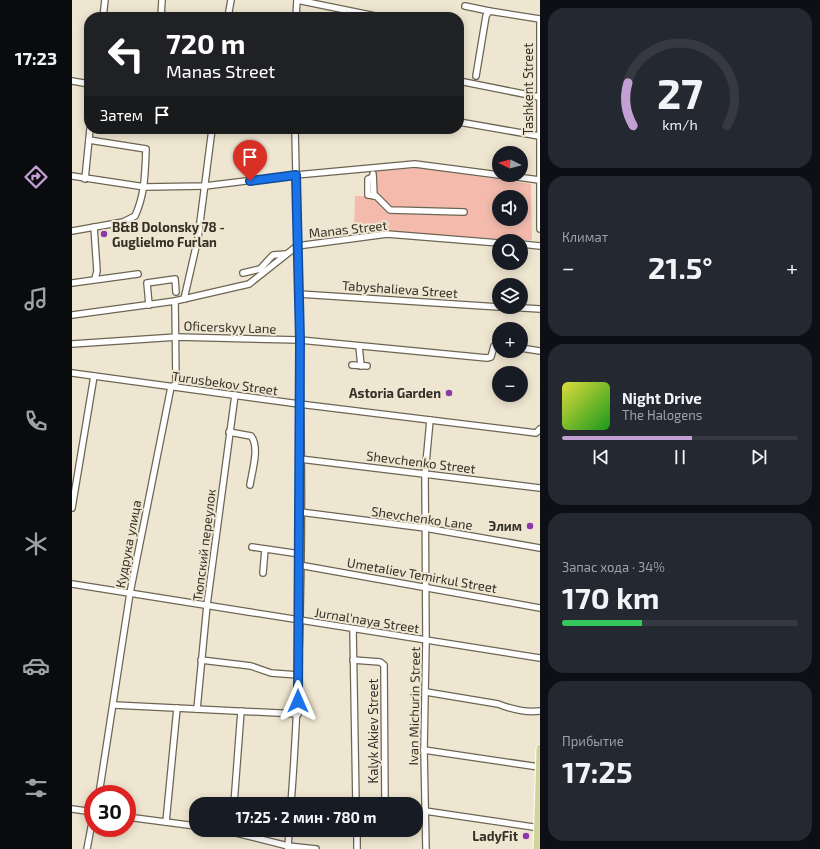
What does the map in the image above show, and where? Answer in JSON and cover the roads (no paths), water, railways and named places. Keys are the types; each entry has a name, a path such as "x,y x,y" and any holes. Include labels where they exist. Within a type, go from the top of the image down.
{"main road":[{"path":"536,849 539,828 540,748"}],"street":[{"path":"104,12 105,0"},
{"path":"161,12 162,0"},
{"path":"229,12 231,0"},
{"path":"296,12 297,0 356,12"},
{"path":"464,6 540,20"},
{"path":"476,76 486,16 489,11"},
{"name":"Tashkent Street","path":"540,20 540,229"},
{"path":"72,81 84,83"},
{"path":"464,82 539,97"},
{"path":"464,123 539,136"},
{"path":"85,179 90,134"},
{"path":"184,299 198,238 211,134"},
{"path":"292,797 298,714 300,554 300,340 295,134"},
{"path":"72,231 123,222 135,216 142,200 145,187 146,149 89,140"},
{"path":"72,176 145,187 205,186 296,175 415,164 492,174"},
{"path":"373,168 374,196 390,210 464,212"},
{"path":"528,179 539,180"},
{"path":"94,227 97,271 95,279"},
{"name":"Manas Street","path":"72,315 175,301 249,284 297,246 387,234 492,242"},
{"path":"528,245 540,246"},
{"path":"243,273 260,269 273,254 286,254"},
{"path":"72,283 138,274"},
{"path":"149,305 147,283 173,278 176,280 176,292"},
{"name":"Tabyshalieva Street","path":"299,294 492,306"},
{"name":"Кудрука улица","path":"101,785 130,593 171,387 175,385 176,381 177,337 175,301"},
{"path":"528,308 540,309"},
{"name":"Oficerskyy Lane","path":"72,344 177,337 300,340 487,358 491,357 492,353"},
{"path":"352,365 364,366 359,346"},
{"path":"528,349 540,351"},
{"name":"Turusbekov Street","path":"72,373 299,404 536,433 540,431"},
{"path":"72,508 94,376"},
{"name":"Тюпский переулок","path":"197,709 207,605 235,395"},
{"name":"Ivan Michurin Street","path":"426,849 424,750 426,692 425,474 430,420"},
{"path":"229,432 251,436 253,438 255,445 250,485"},
{"name":"Shevchenko Street","path":"300,459 540,488"},
{"name":"Shevchenko Lane","path":"300,512 425,528 540,548"},
{"path":"252,546 300,554"},
{"path":"263,573 265,549"},
{"name":"Umetaliev Temirkul Street","path":"299,565 425,586 540,608"},
{"name":"Jurnal'naya Street","path":"72,584 540,658"},
{"path":"353,629 356,797"},
{"path":"201,660 251,666 271,672 298,675"},
{"name":"Kalyk Akiev Street","path":"353,660 380,662 384,665 385,797"},
{"path":"426,692 498,704 508,708 533,712 540,711"},
{"path":"114,705 298,714"},
{"path":"166,822 177,708"},
{"path":"235,797 241,711"},
{"path":"424,750 540,767"},
{"path":"72,809 84,811"},
{"path":"425,813 539,828"},
{"path":"136,818 189,825"},
{"path":"87,849 89,837"},
{"path":"254,837 288,848 316,849"},
{"path":"288,848 289,837"},
{"path":"357,837 357,849"}],"place":[{"name":"B&B Dolonsky 78 - Guglielmo Furlan","path":"104,234"},
{"name":"Astoria Garden","path":"449,393"},
{"name":"Элим","path":"530,526"},
{"name":"LadyFit","path":"526,836"}]}
